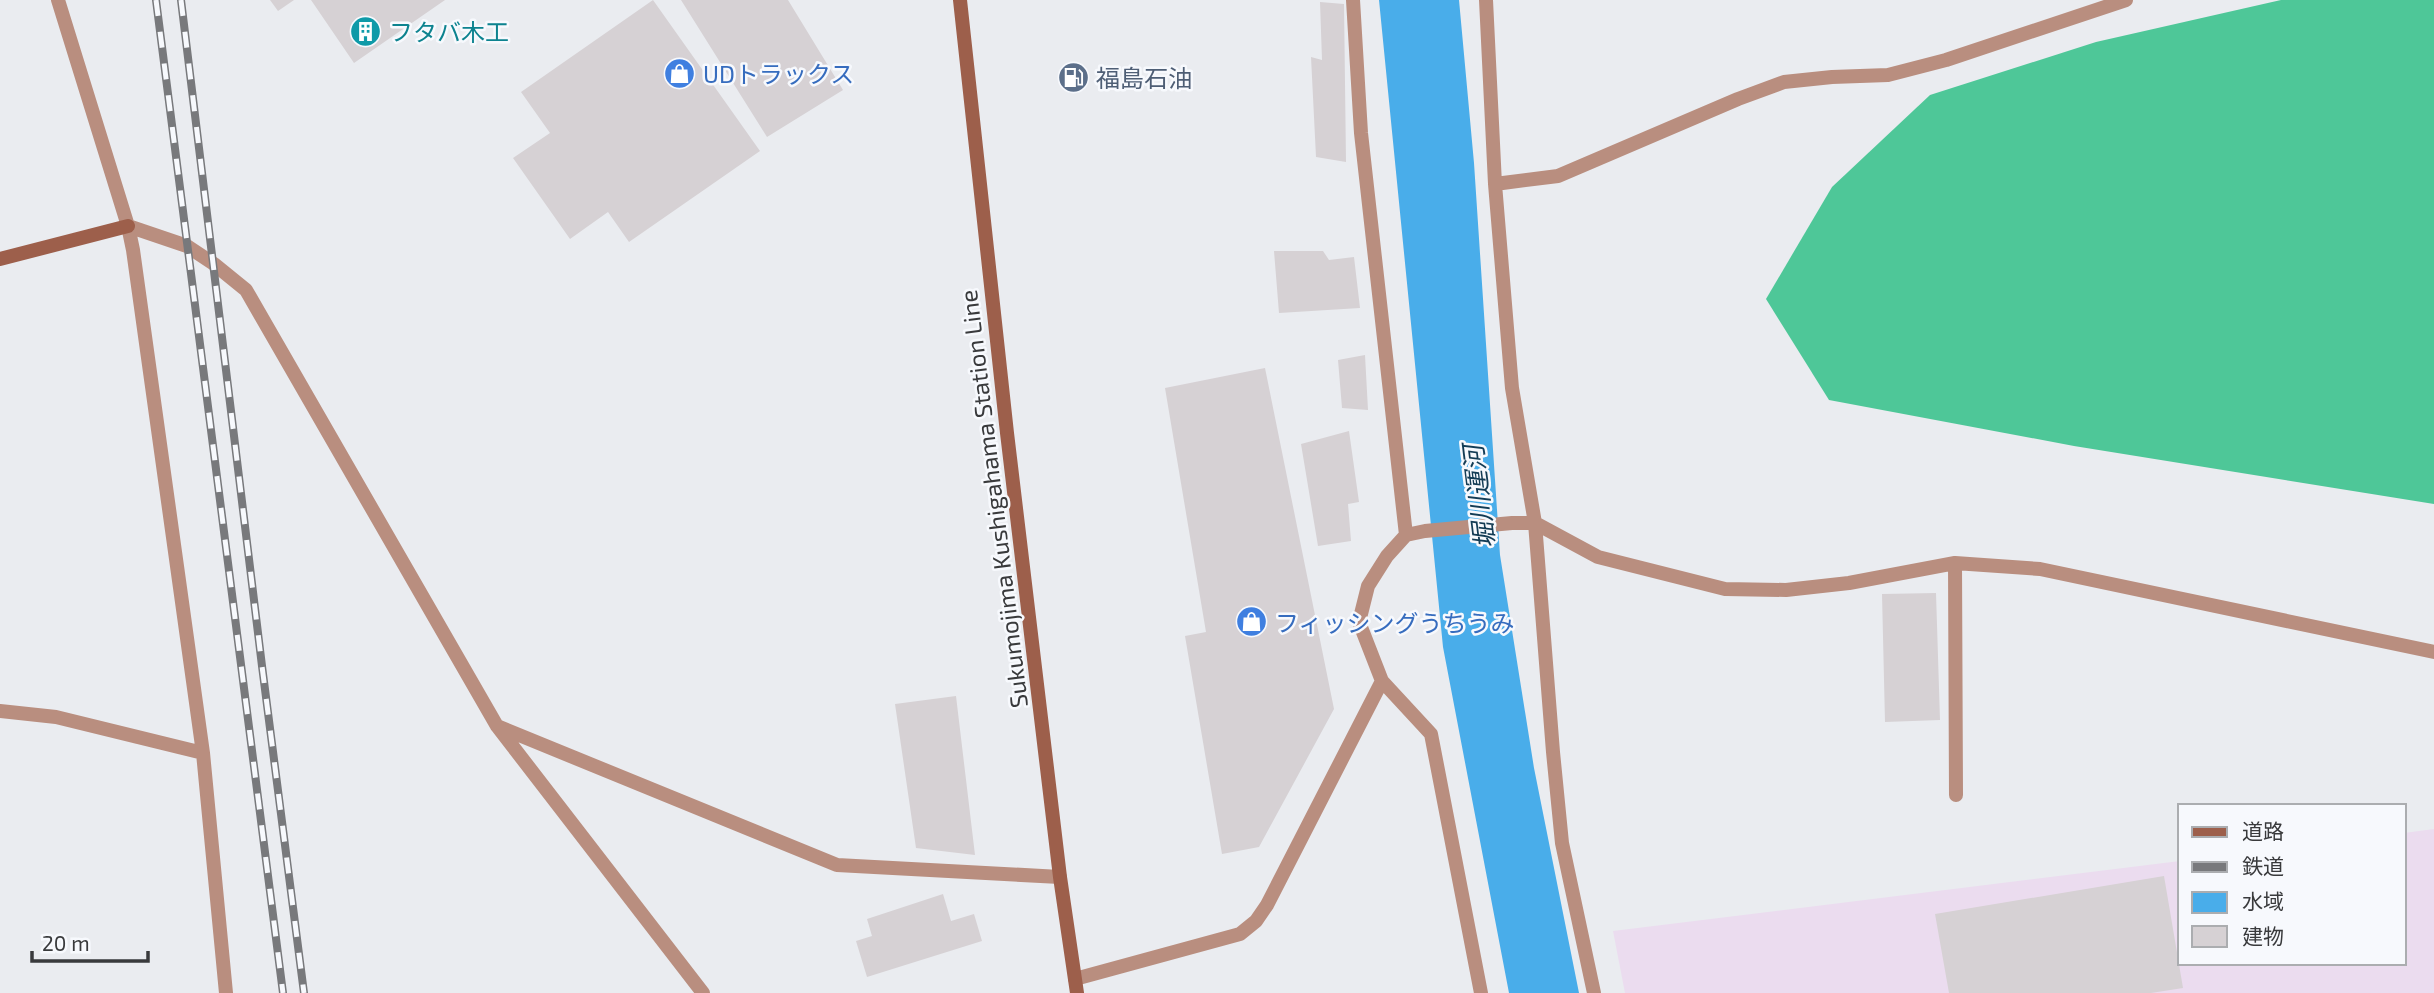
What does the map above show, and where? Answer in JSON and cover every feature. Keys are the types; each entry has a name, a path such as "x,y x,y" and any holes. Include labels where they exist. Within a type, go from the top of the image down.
{"main road":[{"name":"Sukumojima Kushigahama Station Line","path":"961,0 1007,433 1060,877 1076,986"},
{"path":"0,259 128,226"}],"street":[{"path":"58,0 128,226 133,250 203,752 226,993"},
{"path":"1353,0 1361,133 1406,535"},
{"path":"1486,0 1495,184 1512,388 1535,523 1562,843 1594,993"},
{"path":"1495,184 1558,176 1784,82 1888,75 1946,60 2126,0"},
{"path":"128,226 187,246 246,290 497,726 703,993"},
{"path":"1481,993 1431,734 1382,681 1359,622 1367,586 1387,556 1406,535 1425,531 1535,523 1598,557 1725,589 1799,588 1849,583 1955,563 2040,569 2434,652"},
{"path":"1955,563 1956,795"},
{"path":"1076,986 1240,934 1256,920 1267,905 1382,681"},
{"path":"0,710 56,717 203,752"},
{"path":"497,726 836,865 1060,877"}],"shaded area":[{"path":"2434,829 2434,993 1625,993 1613,931 2178,861 2178,965 2406,965 2406,833"}],"green space":[{"path":"2281,0 2434,0 2434,504 2074,446 1829,400 1766,299 1832,187 1930,95 2096,42"}],"water":[{"name":"堀川運河","path":"1379,0 1459,0 1474,163 1500,555 1534,768 1579,993 1509,993 1443,647"}],"building":[{"path":"270,0 294,0 278,11"},
{"name":"フタバ木工","path":"311,0 445,0 354,63"},
{"path":"653,0 760,151 629,242 608,212 570,239 513,158 550,133 521,92"},
{"path":"681,0 788,0 843,90 767,137"},
{"path":"1320,2 1344,4 1346,162 1316,157 1311,57 1322,60"},
{"path":"1274,251 1323,251 1329,260 1354,257 1360,308 1279,313"},
{"path":"1365,355 1368,410 1342,408 1338,360"},
{"path":"1265,368 1334,709 1259,847 1222,854 1185,636 1206,632 1165,388"},
{"path":"1349,431 1359,502 1348,504 1351,541 1318,546 1301,444"},
{"path":"1936,593 1940,720 1885,722 1882,594"},
{"path":"956,696 975,855 916,848 895,704"},
{"path":"2164,876 2183,988 2151,993 1949,993 1935,914"},
{"path":"943,894 951,921 974,914 982,941 867,977 856,941 872,936 867,919"}],"railway":[{"path":"156,0 283,993"},
{"path":"181,0 304,993"}],"place":[{"name":"フタバ木工","path":"366,31"},
{"name":"UDトラックス","path":"680,73"},
{"name":"福島石油","path":"1073,77"},
{"name":"フィッシングうちうみ","path":"1252,622"}]}
